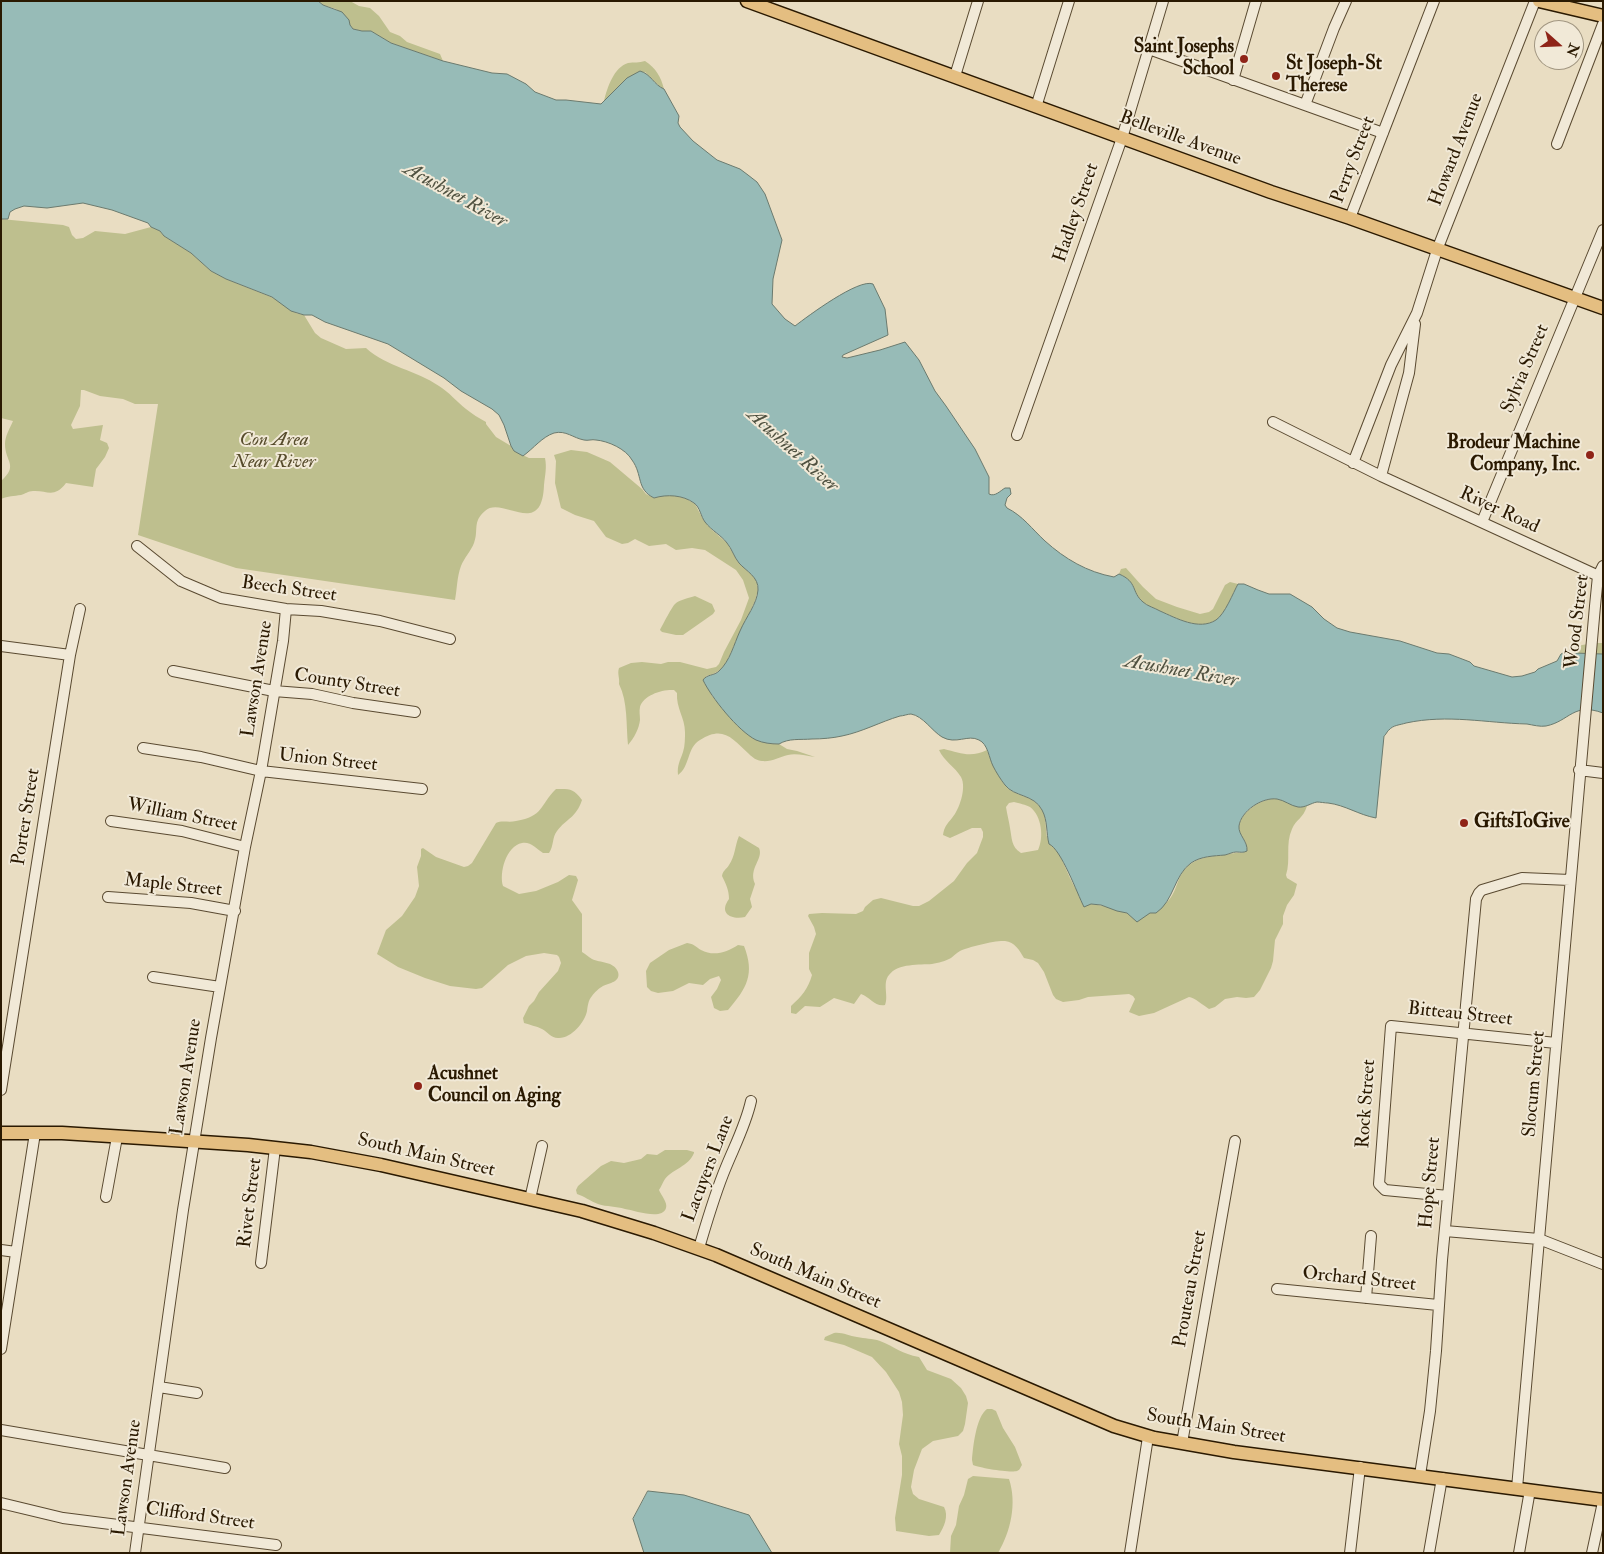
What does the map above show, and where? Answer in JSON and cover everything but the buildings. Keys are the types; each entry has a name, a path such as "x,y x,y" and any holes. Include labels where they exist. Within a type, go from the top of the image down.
{"main road":[{"name":"Belleville Avenue","path":"746,1 1263,189 1603,308"},
{"path":"1539,1 1603,16"},
{"name":"South Main Street","path":"1,1134 35,1133 116,1136 195,1141 320,1153 364,1161 530,1199 616,1221 698,1248 1114,1426 1148,1437 1234,1452 1360,1467 1603,1501"}],"street":[{"path":"955,76 978,1"},
{"path":"1036,107 1068,1"},
{"name":"Hadley Street","path":"1017,435 1122,138 1163,1"},
{"path":"1233,80 1256,1"},
{"path":"1305,105 1346,1"},
{"name":"Perry Street","path":"1350,218 1434,1"},
{"name":"Howard Avenue","path":"1353,463 1392,366 1417,313 1437,250 1534,1"},
{"path":"1557,144 1603,24"},
{"path":"1149,49 1383,133"},
{"name":"Sylvia Street","path":"1482,522 1603,230"},
{"name":"Howard Avenue","path":"1381,476 1409,373 1417,313"},
{"name":"River Road","path":"1273,422 1353,463 1601,577"},
{"name":"Beech Street","path":"137,546 181,580 221,598 286,609 321,611 380,621 450,639"},
{"name":"Wood Street","path":"1588,682 1603,566"},
{"name":"Lawson Avenue","path":"135,1553 183,1210 205,1072 261,771 283,641 286,609"},
{"name":"Porter Street","path":"1,1090 70,655 80,610"},
{"path":"1,646 70,655"},
{"name":"County Street","path":"173,671 274,691 312,694 353,703 415,712"},
{"name":"Slocum Street","path":"1517,1488 1588,682"},
{"name":"Union Street","path":"143,748 201,757 261,771 422,789"},
{"path":"1580,770 1603,772"},
{"name":"William Street","path":"111,821 182,830 246,847"},
{"name":"Hope Street","path":"1420,1475 1430,1411 1436,1351 1438,1305 1448,1196 1475,908 1478,894 1485,889 1522,878 1570,880"},
{"name":"Maple Street","path":"108,897 191,903 235,911"},
{"path":"153,977 220,987"},
{"name":"Bitteau Street","path":"1391,1026 1556,1043"},
{"name":"Rock Street","path":"1391,1026 1378,1184 1385,1190 1448,1196"},
{"name":"Lacuyers Lane","path":"698,1248 725,1169 747,1119 751,1101"},
{"path":"1,1349 35,1133"},
{"path":"106,1197 116,1136"},
{"name":"Prouteau Street","path":"1182,1443 1235,1142"},
{"path":"530,1199 542,1146"},
{"name":"Rivet Street","path":"261,1263 275,1148"},
{"path":"1445,1231 1539,1239 1603,1264"},
{"path":"1366,1298 1371,1236"},
{"path":"1,1250 16,1252"},
{"name":"Orchard Street","path":"1277,1289 1438,1305"},
{"path":"159,1387 197,1393"},
{"path":"1,1430 225,1468"},
{"path":"1130,1553 1148,1437"},
{"path":"1350,1553 1360,1467"},
{"path":"1429,1553 1442,1478"},
{"path":"1519,1553 1530,1490"},
{"path":"1592,1553 1603,1501"},
{"name":"Clifford Street","path":"1,1503 63,1518 276,1545"}],"green space":[{"path":"318,1 350,1 359,6 370,8 379,16 390,32 400,36 407,42 440,54 443,61 391,43 371,31 353,29 336,9 323,5"},
{"path":"645,61 657,73 664,89 645,72 604,101 609,84 615,73 623,65"},
{"name":"Con Area Near River","path":"1,219 63,225 69,227 76,239 83,238 95,231 125,234 151,227 160,231 164,236 191,253 211,271 276,299 296,313 304,315 315,333 321,338 346,349 366,348 383,360 421,376 446,391 468,411 486,422 496,437 511,446 514,451 529,458 545,458 546,472 542,501 536,510 529,513 492,508 481,515 477,523 474,543 462,563 455,600 236,568 138,535 158,404 135,404 123,399 100,396 84,390 81,390 80,406 71,425 73,429 103,425 100,440 107,443 109,448 96,469 93,487 66,483 58,491 50,493 31,491 1,499 1,481 6,476 10,467 5,441 13,421 1,418"},
{"path":"571,450 587,452 610,462 646,494 654,498 673,495 687,499 695,504 704,521 727,543 738,562 755,578 758,590 755,601 726,663 717,672 706,676 712,696 734,722 768,743 779,744 787,749 815,757 791,754 769,761 760,761 756,760 727,735 715,734 696,743 690,752 685,767 678,775 685,732 677,693 674,690 654,694 645,699 640,709 639,727 628,745 625,706 619,684 619,668 631,663 642,662 661,664 680,662 707,669 716,667 741,620 749,598 743,580 736,570 705,550 692,548 676,550 666,544 649,546 635,539 622,544 606,537 594,521 561,508 555,483 556,461 554,455"},
{"path":"1126,568 1156,599 1200,614 1213,609 1225,585 1230,582 1238,584 1226,608 1216,620 1209,623 1195,624 1180,620 1139,599 1129,580 1119,574 1121,569"},
{"path":"695,596 712,604 715,611 713,614 683,635 662,632 660,630 675,604"},
{"path":"1603,643 1603,654 1573,653 1570,650 1582,645"},
{"path":"944,749 976,754 987,750 1003,783 1010,790 1036,802 1044,813 1049,842 1059,853 1078,892 1091,904 1118,910 1132,916 1151,912 1168,901 1182,873 1195,861 1212,856 1243,853 1246,843 1240,834 1239,826 1245,814 1257,804 1277,799 1298,806 1307,806 1304,814 1294,826 1289,840 1286,875 1287,878 1297,884 1294,895 1287,905 1283,916 1283,924 1275,940 1271,968 1260,990 1254,997 1225,999 1209,1009 1189,997 1154,1013 1139,1016 1129,1012 1135,999 1129,994 1088,997 1063,1002 1056,999 1053,995 1044,972 1038,963 1024,958 1011,943 1001,941 964,949 949,959 932,964 909,965 898,968 887,978 885,1005 878,1005 861,994 854,1004 834,998 820,1007 805,1006 796,1014 791,1013 791,1006 804,992 812,975 809,969 809,953 816,934 808,916 809,914 856,914 863,911 873,900 881,898 919,906 929,901 954,881 977,853 983,837 981,828 972,828 950,838 943,835 946,826 960,804 963,782 956,770 939,750","holes":["1014,802 1030,807 1037,816 1041,827 1041,839 1038,850 1021,853 1014,845 1006,807 1009,803"]},
{"path":"556,789 574,791 582,800 580,806 555,833 549,853 543,853 528,843 516,845 512,849 503,867 503,886 519,894 536,891 569,875 576,876 578,880 572,900 582,914 582,952 592,959 613,966 618,972 616,980 601,987 593,995 589,1001 586,1015 577,1029 563,1038 553,1037 540,1028 524,1023 523,1018 539,992 558,971 561,963 557,955 544,953 526,956 508,965 482,988 476,989 450,986 425,978 398,967 377,954 386,930 402,916 415,897 419,886 417,867 421,856 421,849 423,848 436,857 464,867 468,866 472,863 496,823 513,822 532,816"},
{"path":"739,836 759,848 760,856 753,873 755,884 750,899 752,907 745,917 735,918 728,915 725,909 729,896 722,876 733,858"},
{"path":"687,943 711,953 725,952 738,945 744,946 749,973 740,995 728,1010 720,1011 714,1008 711,997 721,980 719,976 710,979 703,985 689,983 673,991 658,993 651,991 647,987 646,971 650,963 669,950"},
{"path":"665,1150 687,1150 694,1153 685,1164 665,1179 659,1190 666,1208 659,1214 647,1214 601,1205 577,1194 578,1186 601,1166 611,1161 624,1163 641,1159 647,1154 657,1155"},
{"path":"834,1333 877,1340 919,1357 927,1370 951,1379 961,1388 966,1396 968,1403 963,1431 958,1436 933,1441 922,1449 914,1470 911,1487 913,1494 919,1499 944,1507 945,1521 939,1535 929,1536 896,1531 895,1518 902,1475 902,1456 899,1444 903,1415 899,1392 886,1372 872,1357 844,1345 824,1340 825,1337"},
{"path":"987,1409 996,1411 1003,1428 1015,1447 1022,1465 1018,1471 1002,1471 973,1465 973,1448 976,1433 980,1419"},
{"path":"973,1476 1009,1479 1012,1498 1011,1517 1006,1536 998,1553 950,1553 951,1536 956,1525 959,1506 968,1479"}],"water":[{"name":"Acushnet River","path":"1,1 318,1 323,5 342,12 349,20 353,29 371,31 391,43 443,61 492,73 507,74 526,84 535,92 556,100 601,104 627,78 640,71 644,72 664,89 679,116 678,123 680,127 693,141 717,160 740,169 757,182 765,194 782,240 773,279 772,304 785,319 795,326 846,292 866,284 873,284 885,309 888,335 842,357 847,358 905,342 919,360 935,391 975,449 989,477 989,494 995,494 1005,488 1010,488 1011,494 1007,498 1005,505 1007,508 1023,519 1060,554 1095,572 1114,577 1119,574 1125,577 1132,584 1139,598 1145,603 1180,620 1195,624 1209,623 1216,620 1226,608 1238,584 1244,584 1269,594 1290,594 1312,607 1337,628 1400,641 1437,653 1449,654 1470,662 1474,666 1512,677 1535,672 1557,661 1561,654 1570,650 1573,653 1603,654 1603,713 1593,710 1578,711 1554,724 1544,726 1437,719 1395,726 1384,736 1376,818 1328,803 1317,802 1301,807 1277,799 1265,800 1248,810 1241,820 1239,829 1247,851 1212,856 1191,863 1181,874 1167,902 1156,913 1150,913 1137,922 1127,913 1101,905 1091,904 1084,907 1064,862 1049,844 1042,810 1034,801 1013,792 1005,785 993,766 986,748 979,740 975,738 947,739 911,714 842,736 824,739 791,740 779,744 756,740 733,722 703,680 719,671 729,657 756,600 758,585 739,563 725,540 705,522 694,503 680,497 664,496 654,498 648,494 642,486 638,471 629,456 621,449 606,442 584,440 558,432 546,437 523,456 514,451 511,446 499,415 444,378 388,344 325,322 312,315 291,311 272,297 226,279 211,271 191,253 164,236 160,231 151,227 148,223 112,210 83,203 47,208 24,206 10,212 8,219 1,219"},
{"path":"648,1491 684,1495 749,1515 772,1553 644,1553 633,1519"}],"place":[{"name":"Saint Josephs School","path":"1244,59"},
{"name":"St Joseph-St Therese","path":"1276,76"},
{"name":"Brodeur Machine Company, Inc.","path":"1590,455"},
{"name":"GiftsToGive","path":"1464,823"},
{"name":"Acushnet Council on Aging","path":"418,1086"}]}
